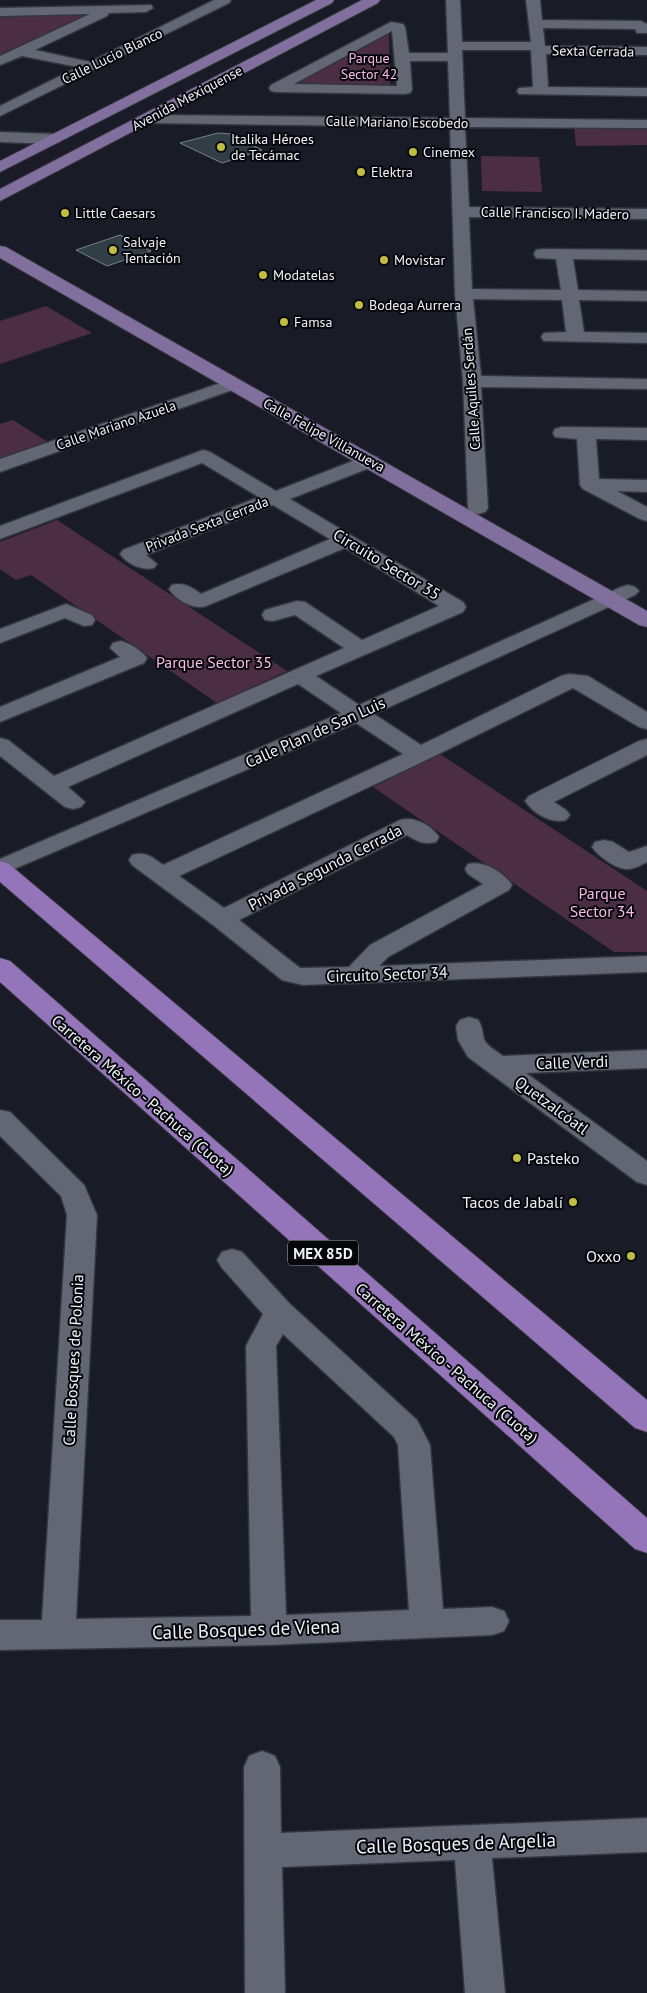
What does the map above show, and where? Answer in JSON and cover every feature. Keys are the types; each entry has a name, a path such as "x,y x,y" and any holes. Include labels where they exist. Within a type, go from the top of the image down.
{"highway":[{"path":"0,869 647,1419"},
{"name":"Carretera México - Pachuca (Cuota)","path":"0,967 647,1539"}],"main road":[{"name":"Avenida Mexiquense","path":"0,167 327,0"},
{"name":"Avenida Mexiquense","path":"0,196 373,0"},
{"name":"Calle Felipe Villanueva","path":"0,237 386,465 478,508 628,597 647,620"},
{"name":"Calle Felipe Villanueva","path":"0,251 232,384 386,465 628,597"}],"street":[{"name":"Calle Lucio Blanco","path":"0,112 224,0"},
{"name":"Calle Aquiles Serdán","path":"453,0 463,212 464,294 472,381 478,508"},
{"path":"533,0 541,91"},
{"path":"7,8 146,8"},
{"path":"0,61 110,9"},
{"path":"536,24 641,25 642,30"},
{"path":"391,26 398,27 403,57 405,90 338,89 276,88 391,26"},
{"name":"Sexta Cerrada","path":"403,57 455,52 538,48 647,51"},
{"path":"20,51 91,66"},
{"path":"625,75 628,92"},
{"path":"336,121 338,89"},
{"path":"524,91 647,92"},
{"name":"Calle Mariano Escobedo","path":"147,119 647,124"},
{"path":"0,137 54,139"},
{"name":"Calle Francisco I. Madero","path":"463,212 647,214"},
{"path":"542,254 647,255"},
{"path":"564,254 576,337"},
{"path":"464,294 647,296"},
{"path":"550,337 647,338"},
{"path":"472,381 647,384"},
{"name":"Calle Mariano Azuela","path":"0,466 232,384"},
{"path":"562,433 647,434"},
{"path":"586,434 590,485"},
{"path":"0,533 224,448"},
{"name":"Circuito Sector 35","path":"52,786 299,674 455,606 203,456"},
{"path":"276,498 386,465"},
{"path":"590,485 647,486"},
{"path":"590,485 647,515"},
{"name":"Privada Sexta Cerrada","path":"147,564 130,554 276,498"},
{"path":"180,589 199,602 346,540"},
{"name":"Calle Plan de San Luis","path":"0,869 628,597"},
{"path":"273,615 297,607 359,648"},
{"path":"0,637 66,610 84,620"},
{"path":"0,715 136,658 121,648"},
{"path":"299,674 419,754"},
{"path":"161,875 574,679 647,722"},
{"path":"0,745 74,802"},
{"path":"558,815 537,801 647,746"},
{"name":"Privada Segunda Cerrada","path":"222,919 408,825 426,836"},
{"path":"604,847 628,862 647,853"},
{"name":"Circuito Sector 34","path":"141,860 222,919 291,974 303,977 647,964"},
{"path":"355,976 379,951 500,885 477,869"},
{"name":"Quetzalcóatl","path":"469,1026 471,1040 478,1051 647,1175"},
{"name":"Calle Verdi","path":"498,1065 647,1059"},
{"name":"Calle Bosques de Polonia","path":"0,1119 74,1192 82,1215 58,1634"},
{"path":"232,1260 278,1312 406,1429 414,1445 427,1624"},
{"path":"269,1630 261,1346 278,1312"},
{"name":"Calle Bosques de Viena","path":"0,1635 269,1630 492,1621"},
{"path":"262,1767 265,1851 265,1993"},
{"name":"Calle Bosques de Argelia","path":"265,1851 647,1835"},
{"path":"472,1842 485,1993"}],"green space":[{"path":"0,15 86,15 0,55"},
{"name":"Parque Sector 42","path":"389,33 390,86 292,85"},
{"path":"574,126 647,127 647,145 576,146"},
{"path":"481,156 539,157 542,192 482,191"},
{"path":"46,306 92,333 0,364 0,321"},
{"path":"13,420 51,444 0,462 0,424"},
{"name":"Parque Sector 35","path":"57,520 287,671 217,703 31,575 16,580 0,569 0,542"},
{"name":"Parque Sector 34","path":"440,754 647,891 647,952 614,952 373,787"}],"building":[{"name":"Italika Héroes de Tecámac","path":"218,133 231,134 262,150 222,163 180,143"},
{"name":"Salvaje Tentación","path":"120,235 151,251 107,266 76,250"}],"place":[{"name":"Italika Héroes de Tecámac","path":"221,147"},
{"name":"Cinemex","path":"413,152"},
{"name":"Elektra","path":"361,172"},
{"name":"Little Caesars","path":"65,213"},
{"name":"Salvaje Tentación","path":"113,250"},
{"name":"Movistar","path":"384,260"},
{"name":"Modatelas","path":"263,275"},
{"name":"Bodega Aurrera","path":"359,305"},
{"name":"Famsa","path":"284,322"},
{"name":"Pasteko","path":"517,1158"},
{"name":"Tacos de Jabalí","path":"573,1202"},
{"name":"Oxxo","path":"631,1256"}]}
